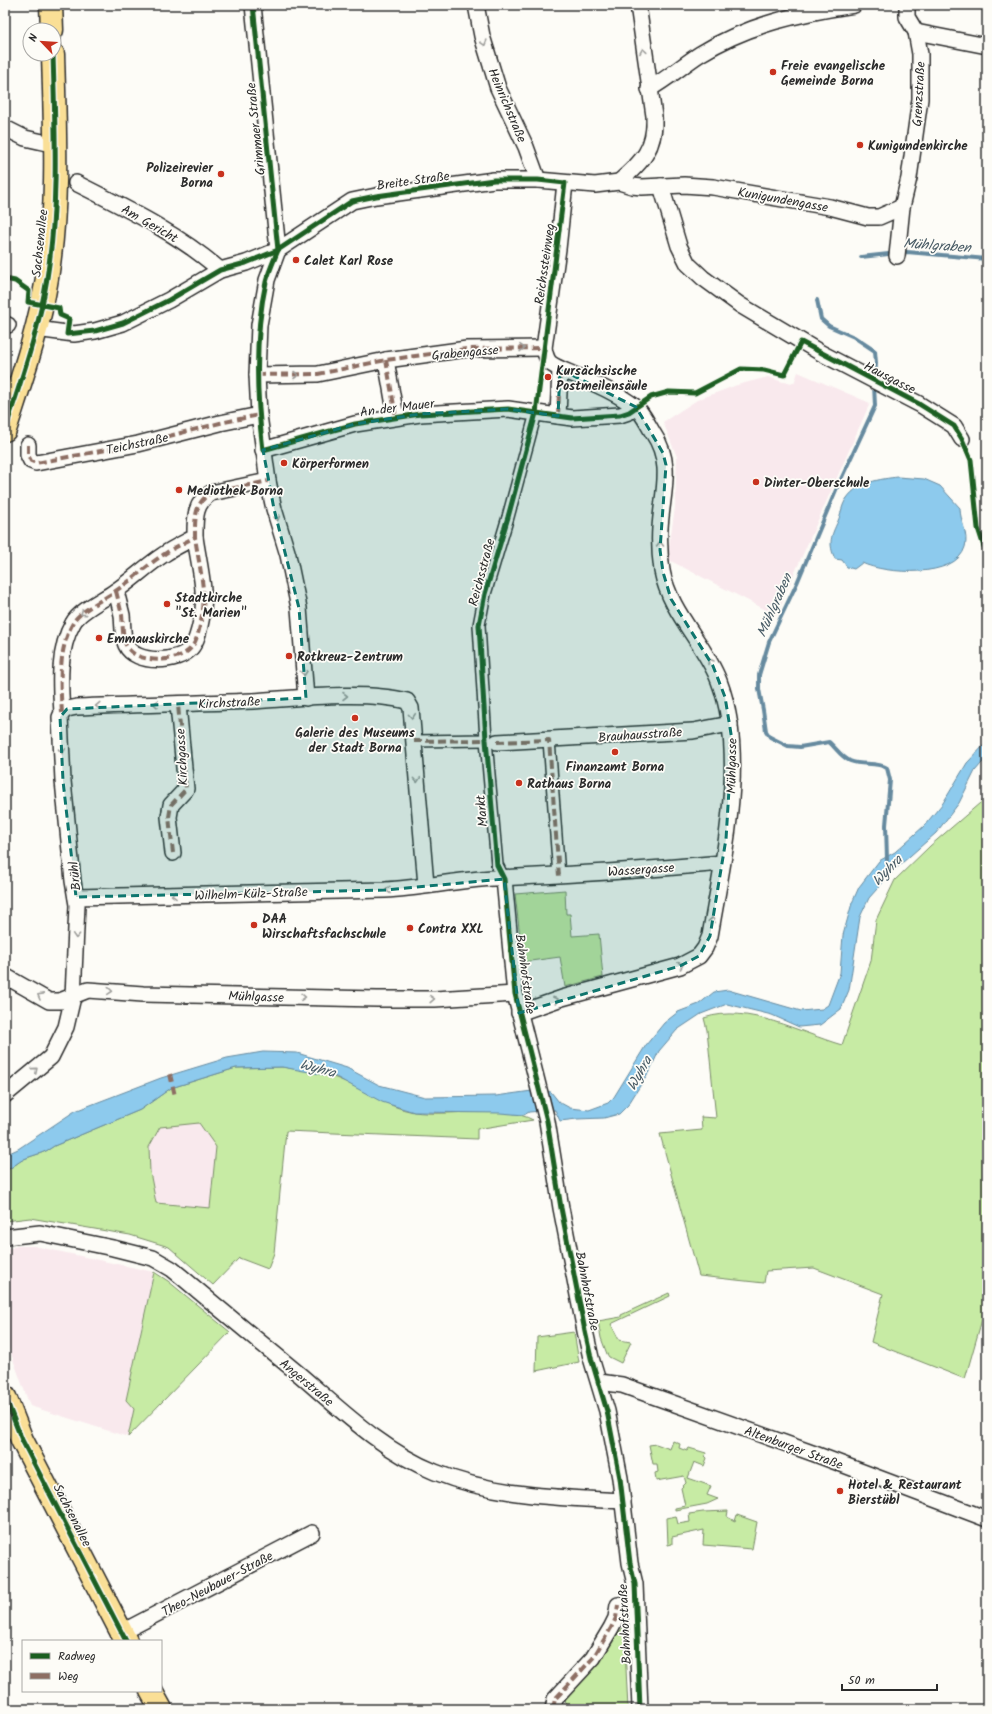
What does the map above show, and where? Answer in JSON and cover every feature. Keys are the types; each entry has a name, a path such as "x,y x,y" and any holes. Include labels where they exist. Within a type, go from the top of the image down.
{"main road":[{"path":"51,5 52,22"},
{"name":"Sachsenallee","path":"5,430 36,329 47,277 54,222 56,144 53,62"},
{"name":"Sachsenallee","path":"5,1397 22,1440 124,1637"},
{"path":"152,1692 160,1709"}],"street":[{"name":"Grimmaer Straße","path":"253,5 278,250"},
{"name":"Heinrichstraße","path":"476,5 482,36 498,88 526,147 538,180"},
{"path":"619,182 643,159 652,143 654,129 638,5"},
{"path":"649,89 700,54 743,32 797,15 854,5"},
{"name":"Grenzstraße","path":"897,252 902,207 909,178 920,99 920,54 916,32 907,17 907,5"},
{"path":"916,32 987,46"},
{"path":"5,128 25,138 56,144"},
{"name":"Breite Straße","path":"36,329 74,334 95,331 123,323 169,300 220,270 246,263 278,250 352,201 376,196 494,180 538,180 595,185 619,182"},
{"name":"Kunigundengasse","path":"619,182 632,186 684,185 714,187 830,207 868,217 879,217 902,207"},
{"name":"Am Gericht","path":"76,183 168,232 205,257 220,270"},
{"name":"Reichssteinweg","path":"544,348 558,249 565,183"},
{"name":"Hausgasse","path":"661,186 679,246 688,264 720,291 740,305 821,353 919,404 954,426 962,439"},
{"path":"278,250 267,280 259,325 257,375 259,415 263,450 274,509 288,555 299,608 306,698"},
{"path":"544,348 546,357 560,369 619,396 636,407"},
{"name":"Grabengasse","path":"257,375 318,374 386,360 467,349 544,348"},
{"path":"386,360 396,417"},
{"path":"558,416 560,369"},
{"name":"An der Mauer","path":"263,450 355,424 420,414 508,409 572,418 620,415 629,412 636,407"},
{"name":"Mühlgasse","path":"520,1013 562,998 680,966 699,956 705,948 710,936 727,832 733,759 730,724 725,697 713,666 676,608 667,590 660,550 660,528 666,464 656,437 636,407"},
{"name":"Reichsstraße","path":"492,741 479,624 485,594 508,517 536,413"},
{"name":"Teichstraße","path":"28,444 28,455 31,461 36,463 138,444 220,422 259,415"},
{"path":"116,591 122,614 124,638 126,646 131,652 141,658 153,659 168,659 181,656 191,648 203,614 202,579 195,537 195,514 199,503 211,492 268,480"},
{"name":"Brühl","path":"5,1095 51,1056 66,1027 73,997 77,932 76,897 63,781 60,717 62,713 60,684 63,650 68,632 74,621 82,613 116,591 163,554 195,537"},
{"name":"Kirchstraße","path":"62,713 67,709 136,704 178,705 354,696 398,699 407,702 411,708 414,741"},
{"name":"Kirchgasse","path":"173,853 169,817 171,805 186,789 178,705"},
{"name":"Brauhausstraße","path":"549,740 693,731 730,724"},
{"path":"549,740 559,876 504,879 495,878 426,885 414,741 549,740"},
{"name":"Markt","path":"492,741 497,865 504,879"},
{"name":"Wassergasse","path":"559,876 722,863"},
{"name":"Bahnhofstraße","path":"504,879 515,994 547,1121 560,1201 585,1331 591,1358 607,1411 620,1478 630,1563 635,1584 640,1709"},
{"name":"Wilhelm-Külz-Straße","path":"76,897 385,890 415,888 426,885"},
{"name":"Mühlgasse","path":"5,976 48,1001 60,1002 88,990 143,994 377,999 440,998 515,994"},
{"name":"Angerstraße","path":"5,1237 40,1233 153,1258 172,1269 371,1435 414,1463 435,1472 456,1480 515,1493 623,1501"},
{"name":"Altenburger Straße","path":"598,1382 627,1386 987,1519"},
{"name":"Theo-Neubauer-Straße","path":"124,1637 312,1533"},
{"path":"553,1709 555,1699 593,1658 613,1623 618,1605"}],"highlighted area":[{"path":"560,369 636,407 663,453 666,465 660,550 663,572 671,599 713,666 725,697 732,740 726,839 710,936 699,956 680,966 519,1013 504,879 385,890 76,897 63,781 60,717 67,709 77,707 306,698 299,608 274,509 263,450 355,424 420,414 508,409 558,416"}],"shaded area":[{"name":"Dinter-Oberschule","path":"798,372 870,403 776,615 667,559 675,508 677,457 663,422 697,400 737,385 768,377 783,382 794,383"},
{"path":"199,1123 216,1147 210,1208 156,1203 150,1172 149,1147 160,1127"},
{"path":"17,1246 34,1246 154,1272 126,1399 134,1409 128,1437 30,1406 5,1337 5,1250"}],"green space":[{"path":"987,797 987,1302 965,1379 871,1342 883,1294 814,1268 766,1271 764,1283 699,1276 660,1134 702,1130 701,1117 716,1118 707,1030 704,1018 721,1014 738,1014 756,1017 774,1021 842,1045 871,961 876,920 895,880 930,846"},
{"path":"565,890 566,914 570,914 572,936 599,934 603,977 565,987 560,957 523,962 515,894"},
{"path":"282,1067 324,1074 346,1082 393,1106 414,1112 507,1113 521,1115 533,1120 477,1129 477,1139 286,1131 274,1253 268,1269 239,1258 213,1285 169,1247 130,1235 30,1218 5,1221 5,1171 24,1159 140,1110 171,1088 236,1068","holes":["199,1123 216,1147 210,1208 156,1203 150,1172 149,1147 160,1127"]},
{"path":"154,1272 168,1281 230,1332 128,1437 134,1409 126,1400"},
{"path":"669,1293 670,1296 611,1324 619,1340 631,1342 621,1363 609,1357 601,1338 598,1321 621,1317 621,1315"},
{"path":"574,1332 579,1362 536,1371 537,1337"},
{"path":"673,1441 680,1444 679,1448 687,1451 689,1448 706,1453 705,1456 707,1458 704,1466 694,1462 688,1478 711,1486 707,1495 718,1499 707,1504 675,1510 675,1508 685,1506 681,1488 686,1483 684,1476 656,1481 655,1473 658,1472 657,1464 653,1464 649,1445 656,1444 670,1449"},
{"path":"728,1511 727,1517 735,1521 737,1515 757,1522 752,1549 703,1545 704,1530 672,1537 672,1544 668,1545 667,1518 676,1516 678,1524 690,1522 689,1514"},
{"path":"623,1627 628,1709 565,1709 566,1694 597,1663"}],"water":[{"path":"898,477 924,479 940,486 960,508 966,537 965,547 959,557 948,565 935,569 919,571 887,570 862,563 854,569 847,567 842,560 835,559 831,544 832,535 845,500 857,488 863,485 877,480"},
{"name":"Wyhra","path":"987,742 987,757 975,771 959,803 936,833 893,871 869,898 860,917 849,990 841,1009 820,1025 799,1027 772,1015 727,1004 701,1014 677,1030 659,1051 650,1070 628,1105 619,1114 604,1118 560,1121 555,1110 529,1112 524,1115 500,1113 414,1112 382,1102 336,1077 282,1067 236,1068 171,1088 140,1110 24,1159 5,1171 5,1155 18,1149 75,1111 161,1078 227,1058 263,1052 297,1053 347,1068 379,1085 425,1097 496,1096 539,1090 551,1092 559,1102 570,1108 589,1110 608,1103 614,1097 646,1045 664,1023 678,1012 699,1004 714,992 728,990 801,1011 822,1009 828,1005 840,973 843,935 852,903 859,887 879,861 895,852 924,826 943,803 967,763"}],"waterway":[{"name":"Mühlgraben","path":"861,257 907,252 987,259"},
{"name":"Mühlgraben","path":"817,300 821,319 829,326 854,337 875,351 875,378"},
{"name":"Mühlgraben","path":"874,385 875,406 836,490 797,583 769,642 759,675 759,689 766,731 770,737 788,746 800,747 829,742 841,755 850,761 879,765 887,768 890,780 886,825 887,860"}],"marked path":[{"path":"257,375 318,374 386,360 467,349 544,348"},
{"path":"386,360 396,417"},
{"path":"558,416 560,369"},
{"path":"28,445 28,455 31,461 36,463 138,444 220,423 259,415"},
{"path":"62,713 62,655 68,633 80,614 120,588 157,559 195,537 198,507 205,497 211,493 268,481"},
{"path":"116,591 122,615 123,634 126,645 131,651 138,656 157,660 177,657 185,653 191,648 197,637 203,607 202,576 195,537"},
{"path":"173,853 169,817 171,805 186,789 178,705"},
{"path":"414,741 486,740"},
{"path":"497,742 549,740 559,876"},
{"path":"170,1074 175,1096"},
{"path":"553,1709 555,1699 593,1658 616,1618 618,1605"}],"cycle path":[{"path":"253,5 278,250 266,282 259,324 257,366 263,450 355,424 420,414 508,409 572,418 620,415 629,412 651,397 669,392 695,393 741,369 764,370 784,375 801,342 919,404 954,426 962,439 971,460 978,528 987,556"},
{"path":"5,430 29,355 39,317 44,297 51,250 55,194 53,62"},
{"path":"5,279 15,281 29,291 28,302 59,308 60,315 69,319 67,334 95,331 123,323 169,300 220,270 246,263 278,250 352,201 376,196 494,180 538,180 565,183 536,413 508,517 485,594 479,625 486,740 497,865 504,879 515,994 547,1121 561,1208 585,1331 591,1358 607,1411 620,1478 630,1563 635,1584 640,1709"},
{"path":"5,1397 22,1440 125,1640"}],"place":[{"name":"Freie evangelische Gemeinde Borna","path":"773,72"},
{"name":"Kunigundenkirche","path":"860,145"},
{"name":"Polizeirevier Borna","path":"221,174"},
{"name":"Calet Karl Rose","path":"296,260"},
{"name":"Kursächsische Postmeilensäule","path":"548,377"},
{"name":"Körperformen","path":"284,463"},
{"name":"Dinter-Oberschule","path":"756,482"},
{"name":"Mediothek Borna","path":"179,490"},
{"name":"Stadtkirche \"St. Marien\"","path":"167,604"},
{"name":"Emmauskirche","path":"99,638"},
{"name":"Rotkreuz-Zentrum","path":"289,656"},
{"name":"Galerie des Museums der Stadt Borna","path":"355,718"},
{"name":"Finanzamt Borna","path":"615,752"},
{"name":"Rathaus Borna","path":"519,783"},
{"name":"DAA Wirschaftsfachschule","path":"254,925"},
{"name":"Contra XXL","path":"410,928"},
{"name":"Hotel & Restaurant Bierstübl","path":"840,1491"}]}
